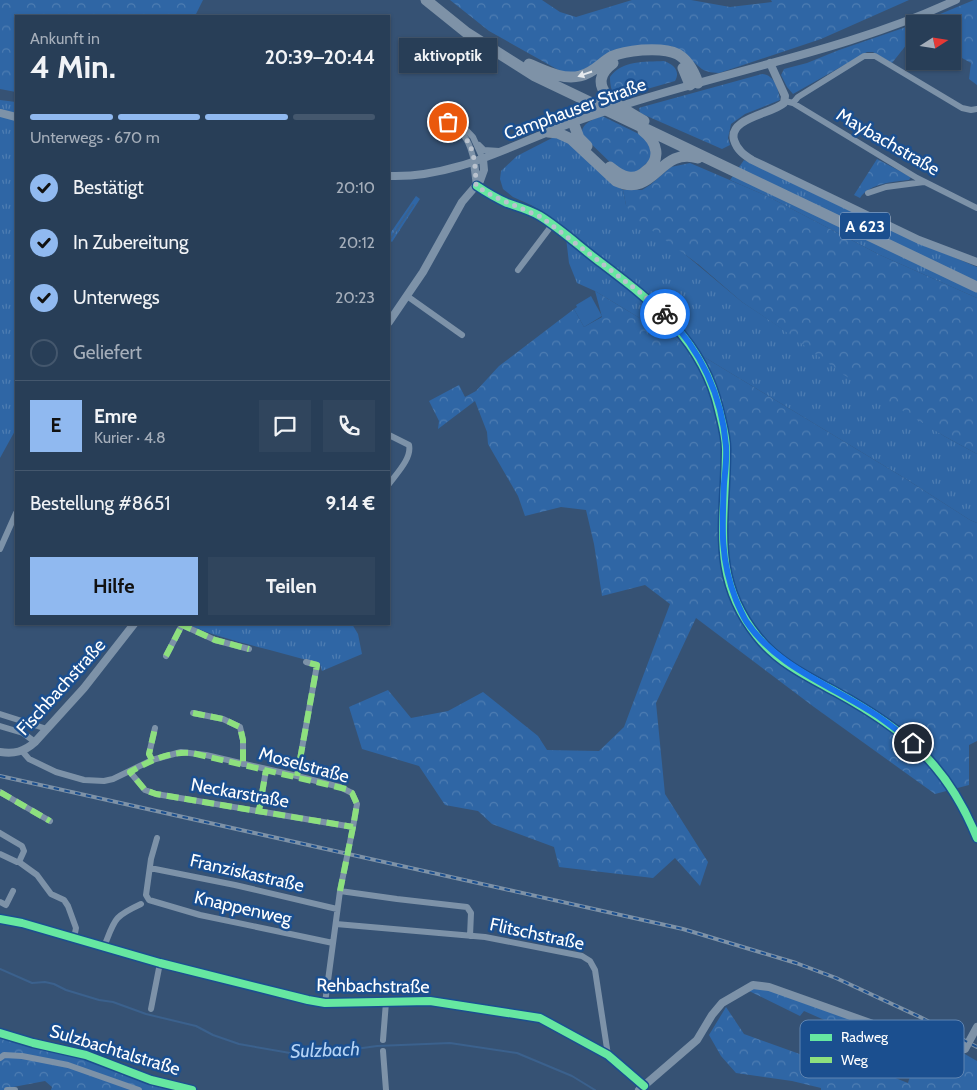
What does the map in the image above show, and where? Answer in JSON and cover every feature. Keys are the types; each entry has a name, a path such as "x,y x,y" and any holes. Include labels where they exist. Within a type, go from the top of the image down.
{"highway":[{"name":"A 623","path":"426,0 495,52 535,76 595,98"},
{"name":"A 623","path":"437,0 471,27 529,64 637,119 977,280"},
{"path":"529,64 561,76 573,77 591,72 618,54 660,49 673,51 682,57 694,70 694,84"},
{"path":"595,98 605,70 614,62 637,56 660,54 673,58 681,65 694,84"},
{"name":"A 623","path":"637,119 725,167 977,287"},
{"path":"571,139 568,128 571,123 583,143 606,164 621,175 634,177 643,174 652,166 655,162 656,153 650,138 637,119"},
{"path":"548,132 558,133 571,139"},
{"name":"A 623","path":"571,139 610,176 623,184 636,185 642,183 652,177 666,163 678,158 695,157 725,167"}],"main road":[{"name":"Sulzbachtalstraße","path":"0,1033 33,1043 86,1055 151,1080 192,1090"}],"street":[{"name":"Camphauser Straße","path":"391,176 437,173 462,166 571,123 694,84 884,29 956,0"},
{"path":"977,109 962,108 875,56 870,55 864,56 789,102 747,120 736,127 733,136 734,142 744,156 919,240 977,262"},
{"path":"770,63 789,102"},
{"name":"Maybachstraße","path":"789,102 925,182 977,208"},
{"path":"0,113 15,117"},
{"path":"453,116 467,129 484,150 503,151"},
{"path":"448,122 466,136 472,149 476,186"},
{"path":"390,321 432,256 462,202 483,176 483,159 477,143"},
{"path":"868,193 886,187 925,182"},
{"path":"476,186 501,200 533,212 552,225 642,294 686,338 702,361 718,405 726,447 722,540 726,572 744,619 769,649 795,669 870,711 895,728 928,756 954,790 968,815 977,838"},
{"path":"518,270 552,225"},
{"path":"407,296 462,335"},
{"path":"390,435 409,444 411,451 390,483"},
{"path":"0,549 15,515"},
{"name":"Fischbachstraße","path":"0,752 22,751 35,742 102,666 133,625"},
{"path":"166,656 181,625 215,640 249,649"},
{"path":"297,776 317,665 306,662"},
{"name":"Moselstraße","path":"193,713 223,719 240,727 243,740 243,764"},
{"path":"0,714 47,729"},
{"path":"0,726 23,733 35,742"},
{"path":"152,760 149,754 155,728"},
{"name":"Moselstraße","path":"22,751 29,759 56,772 84,780 104,781 113,780 152,760 181,752 206,755 340,787 352,793 356,804 353,827"},
{"path":"259,811 266,770"},
{"name":"Neckarstraße","path":"130,772 145,790 150,792 353,827"},
{"path":"0,792 50,821"},
{"path":"325,1002 343,869 353,827"},
{"path":"0,833 24,848 19,862"},
{"path":"150,868 157,838"},
{"path":"0,854 14,862 19,862 37,875 51,894 64,900 76,928 74,938"},
{"name":"Knappenweg","path":"150,868 147,899 200,915 333,944"},
{"name":"Franziskastraße","path":"150,868 235,885 337,909"},
{"path":"0,902 6,906 13,891"},
{"name":"Flitschstraße","path":"340,891 467,907 470,913 470,936"},
{"path":"104,947 115,920 126,911 142,904"},
{"name":"Rehbachstraße","path":"0,919 22,923 160,963 308,1000 325,1002 444,1002 540,1018 608,1055 642,1088"},
{"name":"Flitschstraße","path":"336,924 500,939 582,956 590,961 595,970 608,1055"},
{"path":"151,1009 160,963"},
{"path":"642,1088 697,1040 712,1015 722,1003 753,985 769,987 862,1020"},
{"path":"383,1040 386,1002"},
{"path":"964,1048 977,1027"},
{"path":"383,1051 386,1090"},
{"path":"0,1058 4,1055 22,1056 68,1065 93,1072 139,1090"},
{"path":"7,1090 15,1090"}],"green space":[{"path":"0,0 203,0 196,15 15,15 15,92 0,89"},
{"path":"450,0 542,0 560,12 576,17 632,0 691,0 730,7 772,2 771,0 909,0 821,39 719,73 703,70 671,46 596,63 576,73 562,72 489,31"},
{"path":"977,0 977,85 969,79 971,63 961,57 961,15 938,15"},
{"path":"906,27 906,45 892,63 873,52 867,52 793,94 787,87 781,75 784,69 807,63"},
{"path":"664,61 677,71 675,81 619,97 616,96 611,86 610,77 615,71 634,63"},
{"path":"762,74 773,80 780,100 745,114 731,124 728,138 730,145 722,149 640,113 639,108 642,107"},
{"path":"0,100 15,102 15,431 0,458"},
{"path":"602,116 645,137 649,143 652,158 635,174 616,168 582,135 585,125"},
{"path":"552,138 563,138 613,184 623,190 626,205 742,302 944,436 977,454 977,523 595,291 577,283 569,263 565,229 551,217 513,197 503,189 500,179 501,171 517,156"},
{"path":"877,159 911,177 909,180 876,186 864,193 860,198 854,195"},
{"path":"744,160 920,243 977,267 977,298 880,255 767,196 730,180"},
{"path":"690,163 767,196 880,255 977,298 977,454 844,375 742,302 698,264 632,216 626,205 623,190 642,190 671,167"},
{"path":"416,196 420,199 392,242 390,241 390,234"},
{"path":"595,291 977,523 977,741 969,745 969,785 935,794 814,707 696,618 656,703 665,794 708,862 700,886 675,858 653,878 559,867 554,847 492,824 478,811 445,805 419,766 362,749 349,707 388,690 411,718 448,711 483,692 538,736 547,750 599,751 624,727 670,604 645,585 602,596 594,544 586,510 561,507 525,516 518,496 488,444 487,432 475,401 438,429 439,421 429,401 459,385 465,397 476,391 499,366 574,309 584,327 602,317"},
{"path":"591,296 602,316 584,327 574,309 577,307 576,305"},
{"path":"189,625 353,625 358,634 362,654 322,671 320,664"},
{"path":"754,988 769,990 861,1020 824,1020 804,1011 800,1016 749,991"},
{"path":"726,1007 744,1034 800,1054 800,1078 895,1078 908,1083 910,1078 964,1078 964,1054 977,1061 977,1090 821,1090 821,1088 792,1081 736,1073 721,1056 709,1035"},
{"path":"0,1037 97,1063 144,1083 183,1090 51,1090 52,1087 45,1081 8,1088 9,1090 0,1090"}],"waterway":[{"path":"390,240 413,205"},
{"name":"Sulzbach","path":"0,969 32,983 45,982 54,984 66,990 99,1000 113,1002 146,1014 196,1026 213,1035 239,1044 290,1053 341,1051 377,1046 450,1043 517,1053 572,1076 595,1090"}],"railway":[{"path":"0,776 683,929 796,963 836,978 926,1020"},
{"path":"964,1040 977,1047"}],"marked path":[{"path":"182,625 215,640 249,649"},
{"path":"166,656 182,625"},
{"path":"297,776 317,665 306,662"},
{"path":"193,713 223,719 240,727 243,740 243,764"},
{"path":"152,760 149,754 155,728"},
{"path":"340,891 353,827 357,804 352,793 346,789 192,753 168,755 130,772 145,790 156,794 353,827"},
{"path":"259,811 266,770"},
{"path":"0,792 50,821"}],"cycle path":[{"path":"477,186 507,203 536,214 555,227 657,308 689,343 712,385 724,429 726,449 723,523 726,569 732,591 742,614 757,636 783,661 883,720 921,751 952,789 977,838"},
{"path":"0,919 22,923 160,963 308,1000 325,1003 430,1001 540,1018 608,1055 644,1086"},
{"path":"0,1033 33,1043 86,1055 151,1080 192,1090"}],"way so far":[{"path":"448,122 466,136 472,149 476,186 495,197 541,217 642,294 665,314"}],"place":[{"name":"aktivoptik","path":"448,122"}],"route":[{"path":"665,314 686,338 702,361 718,405 726,447 722,540 724,559 726,572 744,619 769,649 795,669 870,711 913,743"}]}
